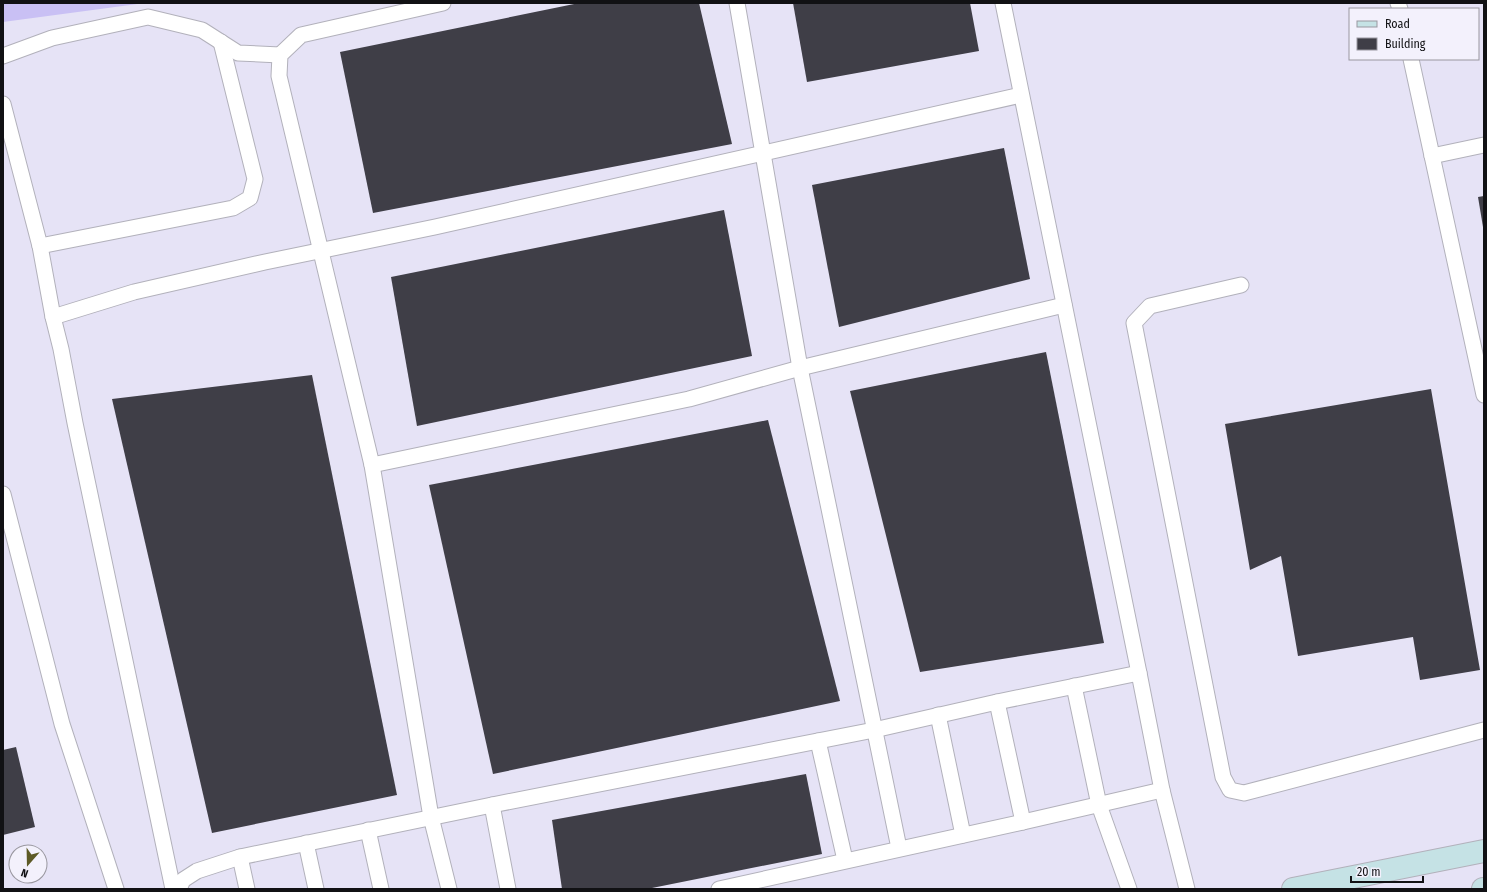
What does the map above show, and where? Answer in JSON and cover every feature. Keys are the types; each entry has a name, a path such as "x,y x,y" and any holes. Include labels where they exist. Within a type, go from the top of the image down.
{"street":[{"path":"1293,889 1484,851"}],"lane":[{"path":"443,3 300,35 280,55 279,76 372,465 431,817 449,889"},
{"path":"737,3 764,152 800,368 899,848"},
{"path":"1003,3 1162,790 1187,889"},
{"path":"3,56 52,38 148,17 202,30 238,53 280,55"},
{"path":"40,246 233,208 250,198 255,179 221,42"},
{"path":"1410,60 1484,395"},
{"path":"53,317 134,292 321,250 442,226 1021,95"},
{"path":"3,104 40,246 76,430 173,889"},
{"path":"1432,156 1484,145"},
{"path":"1241,285 1150,306 1134,323 1224,777 1230,790 1244,793 1484,730"},
{"path":"372,465 689,399 800,368 1064,304"},
{"path":"3,494 62,724 116,889"},
{"path":"179,889 183,880 197,871 240,857 431,817 874,730 938,714 1139,673"},
{"path":"1074,686 1099,805 1129,889"},
{"path":"997,702 1023,822"},
{"path":"938,714 962,835"},
{"path":"818,741 845,860"},
{"path":"719,889 1162,790"},
{"path":"492,805 508,889"},
{"path":"368,830 381,889"},
{"path":"306,844 316,889"},
{"path":"240,857 247,889"}],"shaded area":[{"path":"3,3 1484,3 1484,889 3,889"},
{"path":"3,3 145,3 3,22"}],"building":[{"path":"579,3 699,3 732,144 373,213 340,52"},
{"path":"793,3 970,3 979,51 807,82"},
{"path":"1004,148 1030,279 839,327 812,185"},
{"path":"1484,196 1484,227 1483,227 1478,197"},
{"path":"724,210 752,356 417,426 391,277"},
{"path":"1046,352 1104,643 920,672 850,391"},
{"path":"312,375 397,795 212,833 112,399"},
{"path":"1431,389 1480,670 1420,680 1413,637 1298,656 1281,556 1250,570 1225,424"},
{"path":"768,420 840,701 493,774 429,485"},
{"path":"16,747 35,827 3,835 3,750"},
{"path":"806,774 822,854 647,889 562,889 552,820"}]}
